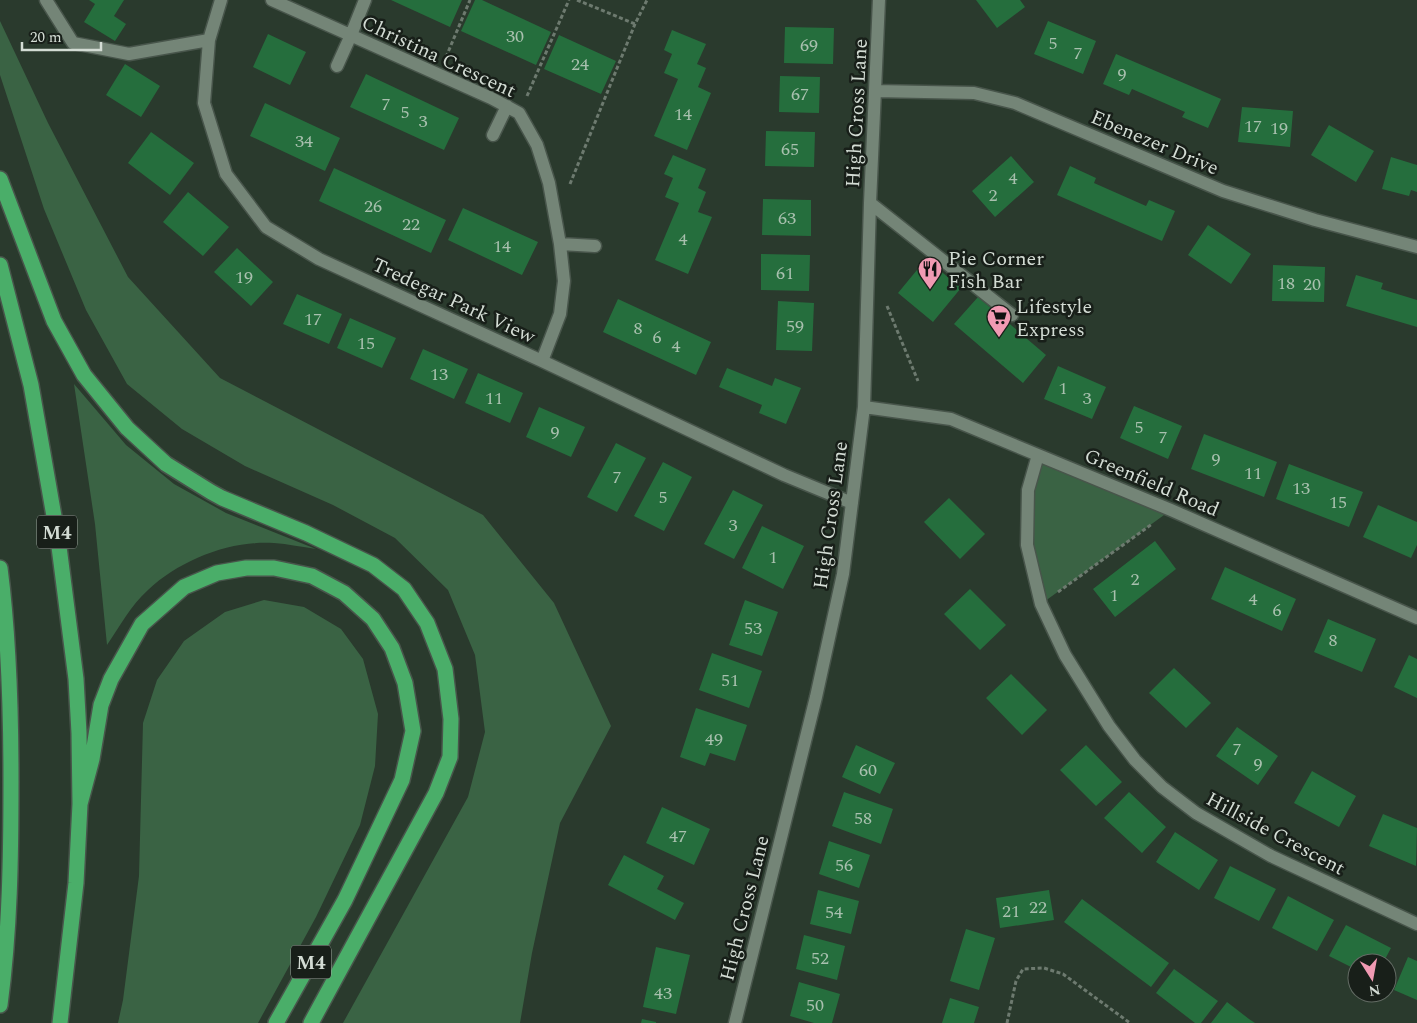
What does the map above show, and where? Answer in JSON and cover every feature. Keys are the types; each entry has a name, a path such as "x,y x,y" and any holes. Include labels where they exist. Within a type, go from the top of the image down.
{"highway":[{"path":"0,179 54,321 84,375 127,428 166,464 222,498 306,533 373,565 404,589 427,623 445,669 451,719 450,757 436,793 311,1023"},
{"name":"M4","path":"0,265 31,386 58,539 76,678 80,804 76,883 60,1023"},
{"path":"0,568 4,598 11,724 11,818 9,914 0,1005"},
{"name":"M4","path":"80,804 92,759 102,705 111,679 142,624 184,587 217,573 246,568 274,568 312,576 344,593 374,619 392,648 405,683 413,731 402,780 345,900 276,1023"}],"street":[{"path":"46,0 73,43 130,54 209,40"},
{"name":"Tredegar Park View","path":"221,0 209,40 204,103 226,174 266,227 319,259 784,475 852,503"},
{"name":"Christina Crescent","path":"272,0 519,113 537,145 548,183 560,244 564,281 560,314 542,361"},
{"path":"337,66 365,0"},
{"name":"High Cross Lane","path":"735,1023 816,697 843,574 864,407 870,203 879,0"},
{"name":"Ebenezer Drive","path":"876,90 974,93 1015,103 1224,191 1315,220 1417,247"},
{"path":"494,135 507,106"},
{"path":"870,203 1012,315"},
{"path":"560,244 595,246"},
{"name":"Greenfield Road","path":"864,407 951,419 1171,510 1417,618"},
{"name":"Hillside Crescent","path":"1038,455 1028,490 1027,545 1041,604 1065,655 1109,726 1135,760 1162,787 1196,813 1271,856 1417,924"}],"path":[{"path":"439,75 470,0"},
{"path":"519,113 568,0"},
{"path":"577,0 635,24"},
{"path":"570,185 646,0"},
{"path":"884,298 918,381"},
{"path":"1041,604 1171,510"},
{"path":"1008,1023 1016,981 1023,969 1044,968 1063,974 1130,1023"}],"green space":[{"path":"0,21 48,123 128,277 220,378 483,515 554,603 611,726 560,823 532,953 520,1023 343,1023 468,797 485,732 475,655 448,590 395,538 333,505 245,466 182,429 127,384 86,310 44,209 0,75"},
{"path":"74,384 126,445 174,484 226,513 316,549 279,543 257,543 223,549 190,561 161,579 142,596 107,645 95,524"},
{"path":"1038,455 1171,510 1041,604 1027,545"},
{"path":"264,600 304,607 341,629 363,659 378,714 375,766 360,825 316,917 258,1023 118,1023 123,1000 139,876 143,723 157,680 184,641 225,612"}],"building":[{"path":"89,0 124,0 114,16 126,24 115,41 84,22 95,4"},
{"path":"391,0 462,0 450,27"},
{"path":"475,0 482,0 551,32 536,65 461,31"},
{"path":"976,0 1020,0 1025,7 997,28"},
{"path":"1048,21 1096,41 1083,74 1034,54"},
{"path":"785,27 834,28 833,64 784,63"},
{"path":"672,30 706,44 697,64 706,68 698,87 711,93 687,150 654,136 678,79 664,73 672,54 664,50"},
{"path":"268,34 306,52 290,85 253,67"},
{"path":"559,35 616,61 601,94 544,69"},
{"path":"1116,54 1221,99 1208,128 1182,117 1185,112 1132,89 1129,95 1103,84"},
{"path":"125,64 160,86 141,117 106,95"},
{"path":"366,74 459,118 444,150 350,107"},
{"path":"780,76 820,77 819,113 779,112"},
{"path":"265,103 340,138 325,171 250,136"},
{"path":"1242,107 1293,111 1290,147 1238,142"},
{"path":"1329,125 1374,151 1356,182 1311,155"},
{"path":"766,131 815,132 814,167 765,166"},
{"path":"151,132 194,163 170,195 128,163"},
{"path":"673,155 706,169 698,188 706,192 698,212 712,217 688,274 655,260 679,203 665,197 673,178 664,174"},
{"path":"1011,156 1034,182 995,217 972,191"},
{"path":"1391,157 1417,165 1417,192 1411,190 1409,196 1382,189"},
{"path":"1070,166 1096,178 1094,183 1146,206 1149,200 1175,211 1162,241 1057,195"},
{"path":"334,168 446,220 431,253 319,201"},
{"path":"188,192 229,227 203,256 163,222"},
{"path":"763,199 811,200 811,236 762,235"},
{"path":"463,208 538,242 522,275 448,240"},
{"path":"1208,225 1251,254 1231,284 1188,255"},
{"path":"237,248 273,282 251,306 214,272"},
{"path":"761,254 810,255 809,291 761,290"},
{"name":"Pie Corner Fish Bar","path":"926,259 961,288 933,322 898,293"},
{"path":"1273,265 1325,267 1324,302 1272,301"},
{"path":"1356,275 1383,283 1381,289 1417,300 1417,327 1346,306"},
{"path":"297,294 342,314 329,344 283,324"},
{"path":"978,297 1046,355 1023,383 954,324"},
{"path":"618,299 711,342 696,375 603,332"},
{"path":"778,301 814,303 812,351 776,350"},
{"path":"350,318 396,338 382,368 337,348"},
{"path":"423,349 468,369 454,399 410,379"},
{"path":"1058,366 1106,387 1092,419 1044,399"},
{"path":"727,368 772,386 775,378 801,388 786,424 759,413 762,405 719,387"},
{"path":"478,373 523,393 510,423 465,403"},
{"path":"1134,406 1182,426 1168,459 1120,438"},
{"path":"539,407 585,427 571,457 526,437"},
{"path":"1204,434 1277,462 1264,497 1191,469"},
{"path":"616,443 646,458 617,512 587,497"},
{"path":"663,462 692,477 664,531 634,516"},
{"path":"1289,464 1363,492 1349,527 1276,499"},
{"path":"733,490 763,505 734,559 704,544"},
{"path":"949,498 985,534 960,559 924,522"},
{"path":"1378,505 1417,522 1417,545 1411,558 1363,537"},
{"path":"762,526 804,546 783,589 742,568"},
{"path":"1155,541 1176,569 1115,617 1093,589"},
{"path":"1225,567 1296,599 1282,631 1211,599"},
{"path":"970,589 1006,625 980,650 944,614"},
{"path":"745,600 778,612 762,656 729,645"},
{"path":"1328,619 1376,639 1362,672 1314,652"},
{"path":"712,653 762,671 749,708 699,690"},
{"path":"1409,655 1417,659 1417,698 1394,687"},
{"path":"1174,668 1211,703 1186,728 1149,693"},
{"path":"1011,674 1047,710 1022,735 986,698"},
{"path":"696,708 747,725 735,761 710,753 705,766 680,757"},
{"path":"1237,727 1278,756 1258,785 1216,756"},
{"path":"856,745 895,763 880,794 842,777"},
{"path":"1086,745 1122,782 1096,806 1060,770"},
{"path":"1312,771 1356,796 1339,827 1294,803"},
{"path":"844,792 893,809 881,844 832,826"},
{"path":"1129,792 1166,827 1142,853 1104,818"},
{"path":"662,807 710,829 694,865 646,843"},
{"path":"1383,814 1417,828 1416,866 1369,846"},
{"path":"1175,832 1218,860 1199,890 1156,862"},
{"path":"829,841 870,855 859,888 819,874"},
{"path":"624,855 664,876 657,889 684,903 675,920 608,885"},
{"path":"1230,866 1276,889 1259,921 1214,898"},
{"path":"818,890 859,901 851,934 810,924"},
{"path":"1049,890 1054,920 1000,928 996,898"},
{"path":"1288,896 1334,920 1317,951 1272,928"},
{"path":"1082,899 1169,963 1151,987 1064,922"},
{"path":"1346,925 1391,948 1388,953 1347,953 1347,965 1329,956"},
{"path":"966,929 995,938 979,990 950,981"},
{"path":"804,935 845,946 837,980 796,969"},
{"path":"656,947 690,955 676,1014 643,1007"},
{"path":"1408,957 1417,961 1417,1000 1397,991 1397,983"},
{"path":"1174,969 1218,1001 1201,1023 1195,1023 1156,993"},
{"path":"799,982 840,994 832,1023 814,1023 790,1016"},
{"path":"950,998 979,1007 974,1023 942,1023"},
{"path":"1227,1002 1249,1019 1255,1023 1211,1023"},
{"path":"642,1019 656,1022 656,1023 641,1023"}],"place":[{"name":"Pie Corner Fish Bar","path":"930,290"},
{"name":"Lifestyle Express","path":"999,338"}]}
